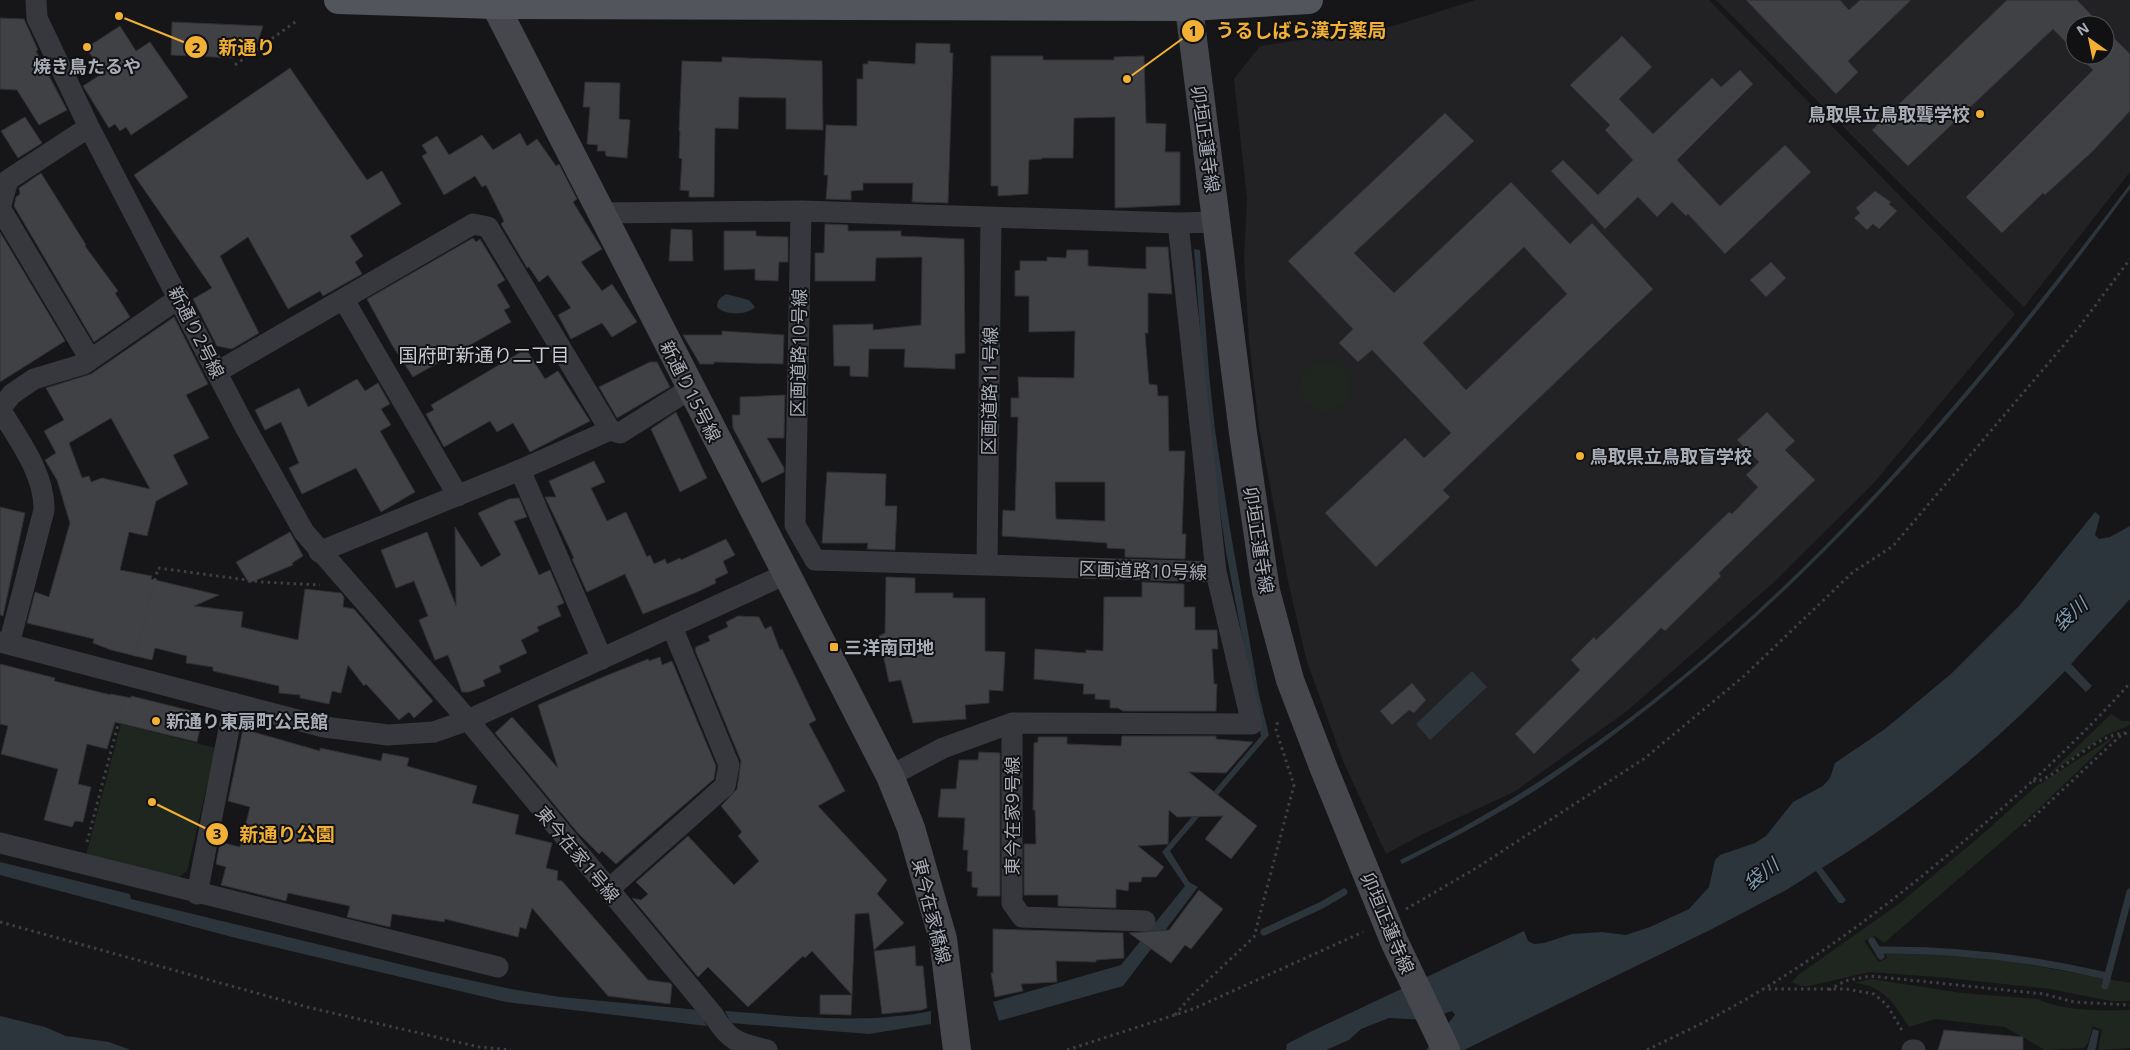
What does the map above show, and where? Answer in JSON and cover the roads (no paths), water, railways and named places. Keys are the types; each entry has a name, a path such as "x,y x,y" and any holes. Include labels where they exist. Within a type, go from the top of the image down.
{"main road":[{"path":"338,0 1188,3 1309,0"}],"street":[{"name":"新通り2号線","path":"36,0 36,18 89,127 217,372 304,532 398,641"},
{"name":"新通り15号線","path":"495,2 690,389 890,776"},
{"name":"卯垣正蓮寺線","path":"1188,3 1242,433 1266,591 1296,696 1324,769 1390,931 1446,1050"},
{"path":"89,127 8,180 0,208 90,359"},
{"path":"601,213 801,212 1178,223 1217,222"},
{"name":"区画道路10号線","path":"801,212 795,526 815,560 1216,572 1178,223"},
{"name":"区画道路11号線","path":"986,565 991,218"},
{"path":"217,372 473,224 488,227 610,430"},
{"path":"179,298 90,359 34,380 12,394 0,409 21,443 38,477 44,496 44,510 5,643 324,726 388,735 434,732 468,720 786,574"},
{"path":"344,300 458,496"},
{"path":"320,552 520,470 610,430 620,433 690,389"},
{"path":"520,470 602,659"},
{"path":"890,776 943,748 1012,723 1252,724 1216,572"},
{"path":"608,890 725,786 730,765 672,627"},
{"name":"東今在家1号線","path":"398,641 468,720 714,1016 725,1034 736,1043 767,1050"},
{"path":"197,894 234,703"},
{"name":"東今在家9号線","path":"1012,723 1012,903 1022,917 1145,922"},
{"name":"東今在家橋線","path":"890,776 912,828 943,939 957,1050"},
{"path":"0,843 197,894 498,968"}],"water":[{"path":"2130,184 2130,189 2068,272 1936,433 1866,509 1792,583 1716,653 1635,719 1551,780 1497,814 1402,864 1400,860 1510,799 1614,729 1712,651 1804,566 1892,476 1975,381"},
{"path":"1194,249 1200,250 1215,430 1230,529 1259,695 1269,735 1170,851 1189,882 1198,887 1123,986 999,1021 993,1002 1121,965 1185,886 1162,852 1261,736 1226,552 1207,420"},
{"path":"726,294 749,300 755,307 742,313 725,312 717,307 721,298"},
{"name":"袋川","path":"2095,512 2100,516 2095,535 2099,539 2110,537 2130,526 2130,599 2071,664 2092,686 2086,692 2065,671 2009,726 1950,777 1887,825 1822,868 1846,900 1843,903 1839,903 1816,871 1788,889 1712,929 1464,1050 1426,1050 1455,1015 1452,1011 1425,1020 1389,1018 1361,1029 1349,1040 1326,1050 1286,1050 1287,1044 1308,1033 1524,931 1528,941 1534,944 1544,943 1572,934 1602,932 1626,935 1650,927 1689,909 1709,887 1715,860 1720,855 1755,843 1766,836 1793,802 1823,786 1830,778 1835,763 1885,729 1952,673 2019,606"},
{"path":"1472,671 1487,687 1430,740 1416,724"},
{"path":"0,862 130,894 131,899 432,972 511,989 560,997 699,1010 707,1026 506,1002 232,937 0,875"},
{"path":"725,1011 803,1017 880,1018 931,1011 931,1024 869,1034 731,1023"},
{"path":"0,1016 45,1027 66,1036 109,1042 131,1050 0,1050"},
{"path":"2093,1029 2099,1031 2096,1048 2095,1050 2087,1050"}],"waterway":[{"path":"1264,932 1322,905 1344,892"},
{"path":"2105,986 2130,892"},
{"path":"1872,941 1881,956"},
{"path":"1878,950 1936,951 1993,956 2050,964 2107,976"}],"place":[{"name":"新通り","path":"119,16"},
{"name":"焼き鳥たるや","path":"87,47"},
{"name":"うるしばら漢方薬局","path":"1127,79"},
{"name":"鳥取県立鳥取聾学校","path":"1980,114"},
{"name":"鳥取県立鳥取盲学校","path":"1580,456"},
{"name":"三洋南団地","path":"834,647"},
{"name":"新通り東扇町公民館","path":"156,721"},
{"name":"新通り公園","path":"152,802"}],"district":[{"name":"国府町新通り二丁目","path":"484,355"}]}
